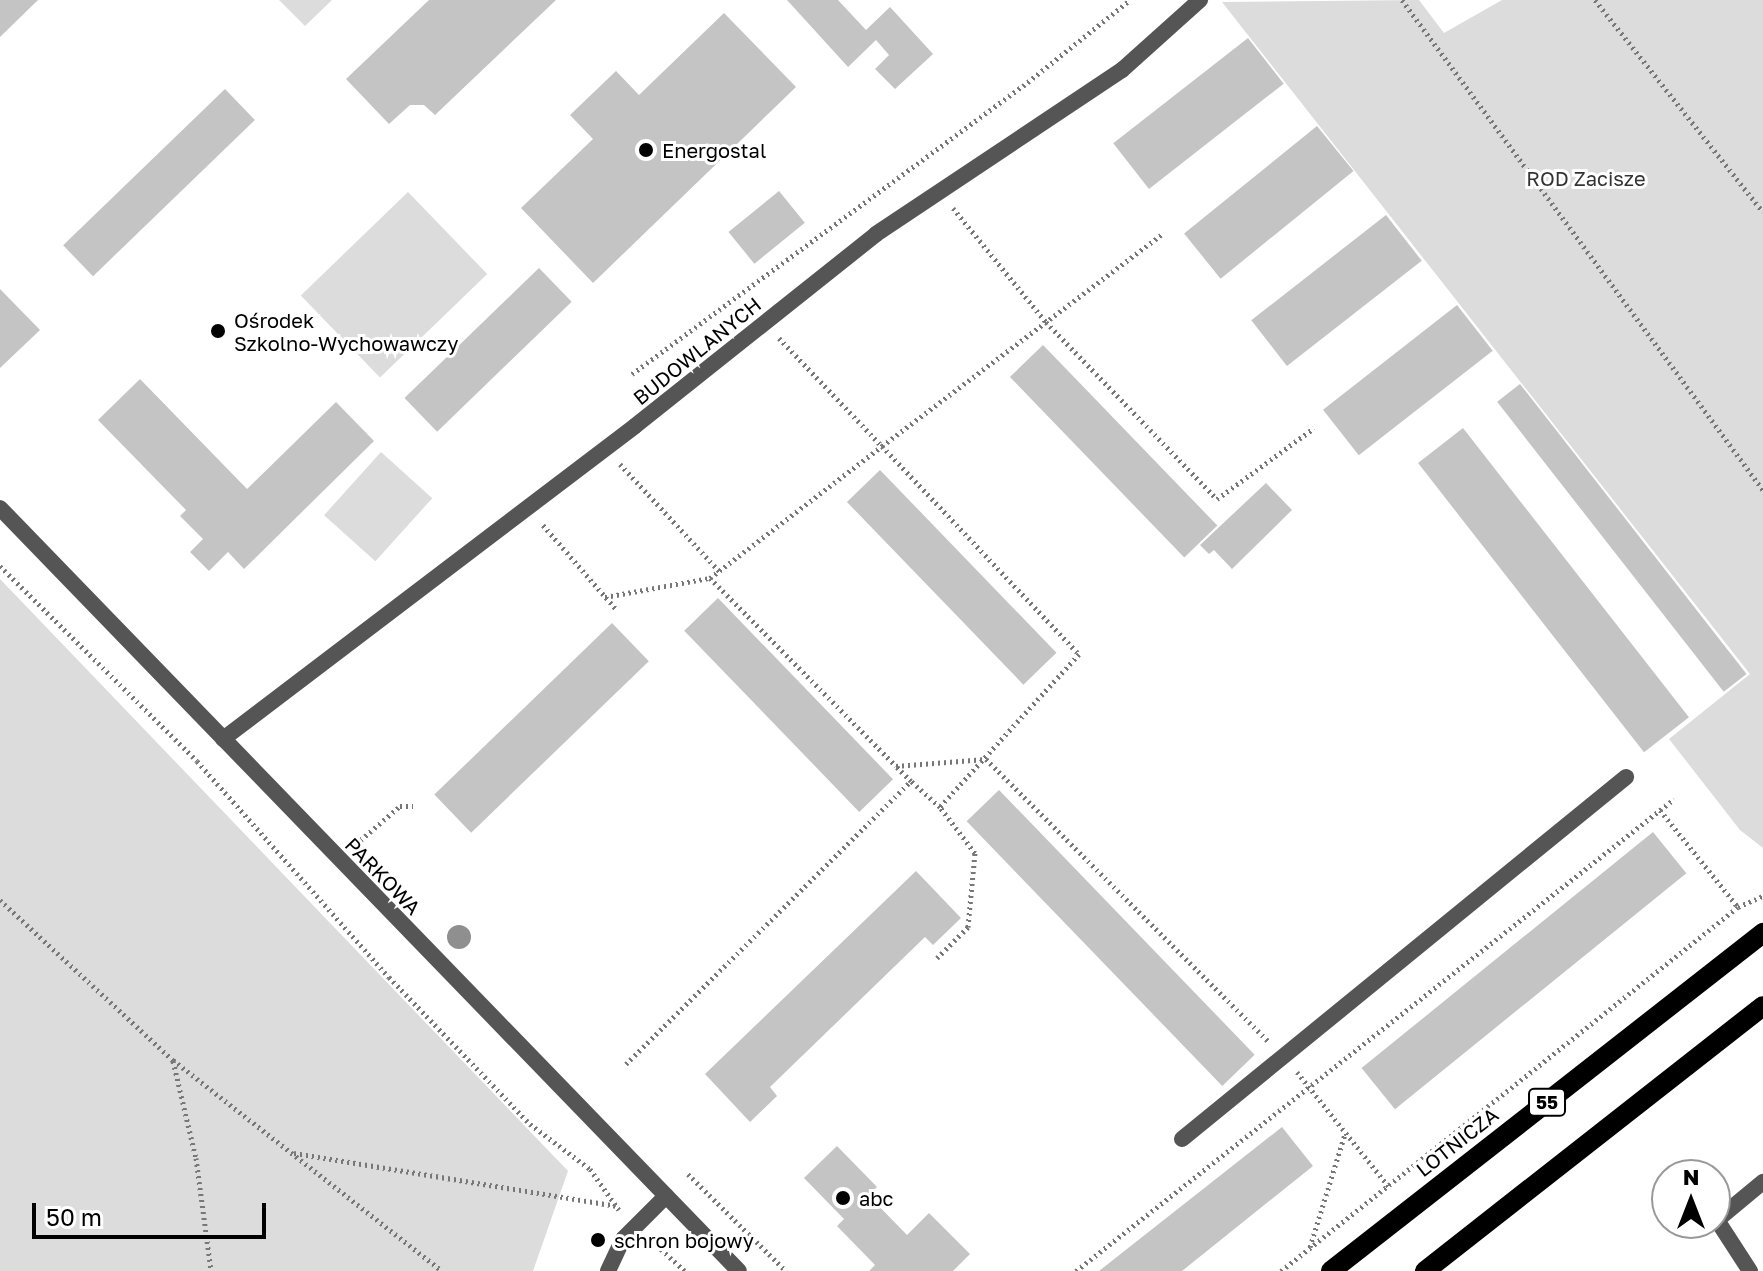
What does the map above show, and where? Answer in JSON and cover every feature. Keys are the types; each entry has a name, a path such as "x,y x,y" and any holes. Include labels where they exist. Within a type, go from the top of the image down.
{"main road":[{"name":"LOTNICZA","path":"1331,1271 1763,933"},
{"path":"1425,1271 1763,1006"}],"street":[{"name":"BUDOWLANYCH","path":"223,739 606,448 876,234 1122,70 1200,0"},
{"name":"PARKOWA","path":"0,508 739,1271"},
{"path":"1182,1139 1626,777"},
{"path":"1750,1271 1717,1220 1763,1182"},
{"path":"608,1271 633,1227 666,1196"}],"path":[{"path":"632,374 1023,86 1130,0"},
{"path":"1402,0 1763,490"},
{"path":"1595,0 1763,212"},
{"path":"940,192 1046,322 1217,499 1314,428"},
{"path":"605,597 710,578 720,572 1161,235"},
{"path":"765,322 1079,654 940,807"},
{"path":"606,448 720,572"},
{"path":"528,508 616,609"},
{"path":"0,566 197,761 389,977 530,1124 590,1169 633,1227 685,1271"},
{"path":"710,578 940,807 975,853 968,927 937,958"},
{"path":"896,766 986,759 1284,1057 1389,1187"},
{"path":"626,1064 911,781"},
{"path":"1076,1271 1307,1085 1674,799"},
{"path":"355,845 400,806 413,806"},
{"path":"1660,810 1738,907"},
{"path":"1281,1271 1738,907 1763,896"},
{"path":"0,900 173,1060 442,1271"},
{"path":"173,1060 196,1158 211,1271"},
{"path":"1309,1249 1346,1133"},
{"path":"291,1153 617,1206"},
{"path":"688,1174 786,1271"}],"green space":[{"path":"279,0 332,0 305,26"},
{"name":"ROD Zacisze","path":"1419,0 1444,33 1502,0 1763,0 1763,848 1740,830 1669,739 1750,674 1222,2"},
{"path":"408,192 487,274 380,378 301,296"},
{"path":"381,452 432,498 375,561 324,515"},
{"path":"0,579 568,1171 533,1271 0,1271"}],"building":[{"path":"0,0 38,0 0,37"},
{"path":"429,0 556,0 435,115 424,105 410,105 389,124 346,79"},
{"path":"787,0 838,0 866,30 890,7 933,54 895,89 875,69 889,55 876,40 848,67"},
{"path":"724,13 796,87 593,283 521,208 593,139 570,115 616,71 639,95"},
{"path":"1248,38 1284,84 1149,189 1113,143"},
{"path":"225,89 255,120 93,276 63,245"},
{"path":"1317,126 1354,171 1221,279 1184,234"},
{"path":"779,191 805,223 754,264 728,232"},
{"path":"1386,215 1422,261 1287,366 1251,320"},
{"path":"539,268 572,302 437,432 404,398"},
{"path":"0,289 40,330 0,368"},
{"path":"1457,305 1493,351 1359,455 1323,410"},
{"path":"1043,345 1217,526 1184,558 1010,377"},
{"path":"140,379 247,489 336,402 374,441 244,569 228,552 209,571 190,552 203,539 180,516 186,510 98,420"},
{"path":"1520,384 1747,674 1724,692 1497,402"},
{"path":"1463,428 1689,717 1644,752 1418,463"},
{"path":"880,470 1056,653 1023,685 847,502"},
{"path":"1266,483 1292,510 1232,569 1214,550 1209,554 1200,545"},
{"path":"718,598 893,779 859,812 684,631"},
{"path":"612,623 649,661 471,833 434,795"},
{"path":"999,790 1255,1055 1222,1086 967,821"},
{"path":"1653,832 1686,873 1395,1109 1362,1068"},
{"path":"916,871 961,918 933,945 925,937 770,1087 777,1096 750,1122 705,1074"},
{"path":"1282,1127 1313,1166 1182,1271 1099,1271"},
{"path":"837,1146 877,1187 868,1195 907,1235 929,1213 970,1254 953,1271 869,1271 875,1265 837,1226 844,1219 804,1178"}],"place":[{"name":"Energostal","path":"646,150"},
{"name":"Ośrodek Szkolno-Wychowawczy","path":"218,331"},
{"name":"abc","path":"843,1198"},
{"name":"schron bojowy","path":"598,1240"}]}
